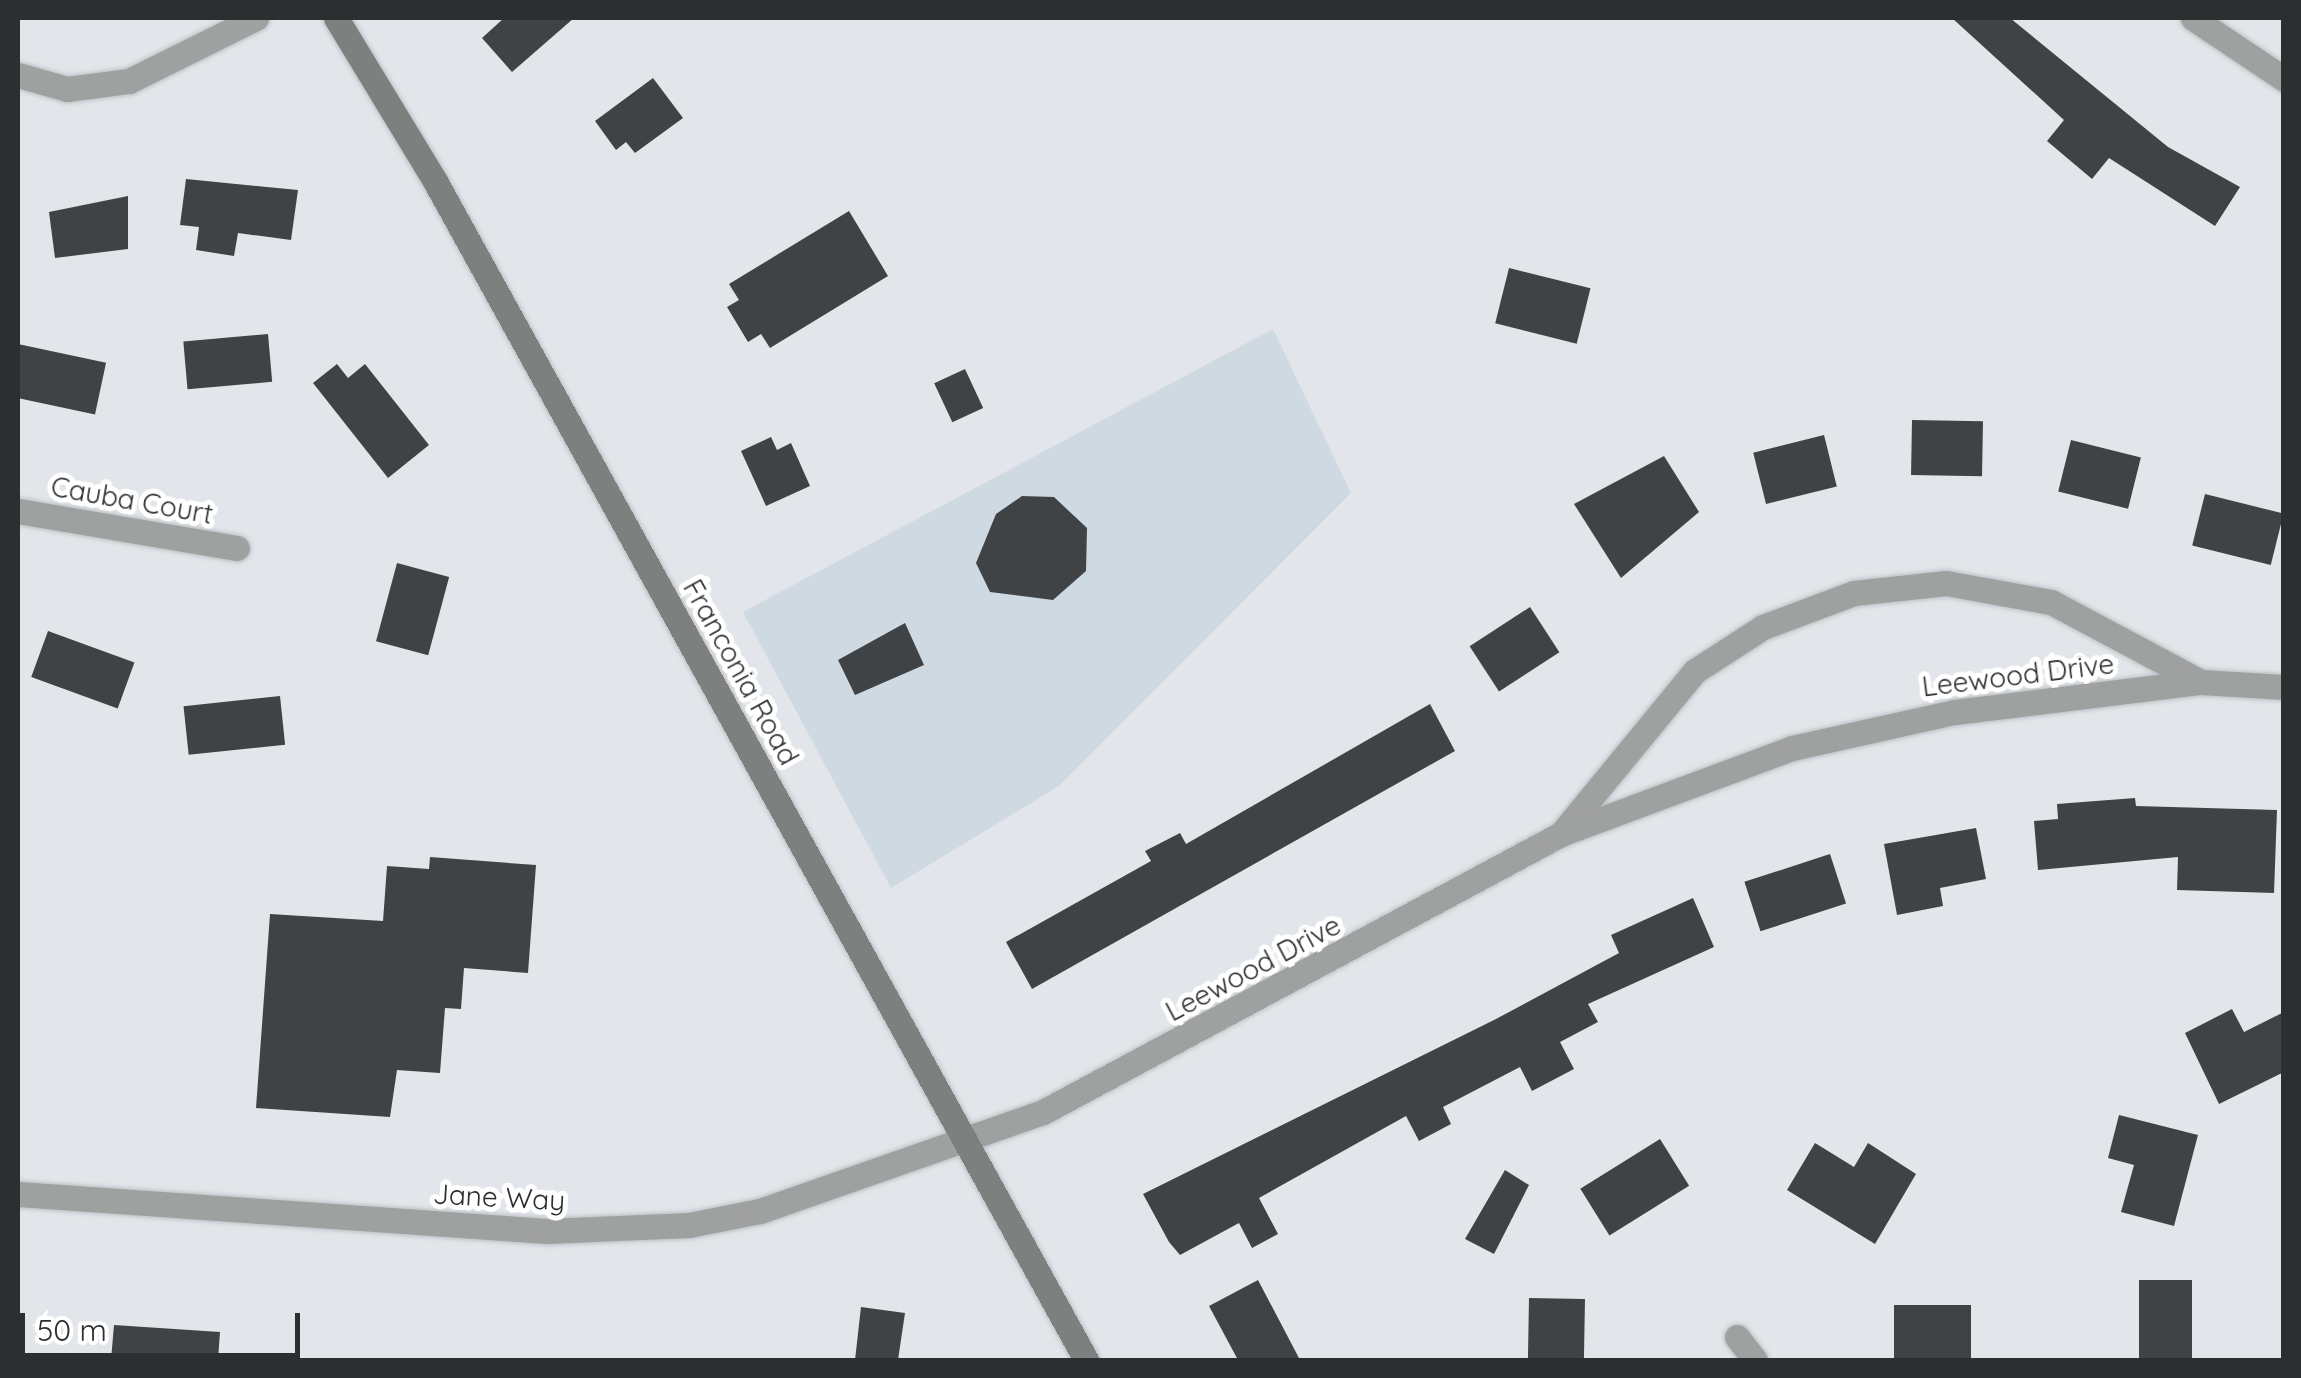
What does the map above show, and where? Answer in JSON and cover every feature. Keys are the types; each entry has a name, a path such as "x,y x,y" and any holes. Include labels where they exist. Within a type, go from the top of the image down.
{"main road":[{"name":"Franconia Road","path":"336,18 1086,1360"}],"street":[{"path":"18,75 67,88 129,81 256,18"},
{"path":"2193,18 2284,79"},
{"name":"Cauba Court","path":"18,510 237,548"},
{"name":"Leewood Drive","path":"1561,834 1695,671 1783,617 1854,592 1946,583 2051,602 2201,682"},
{"name":"Leewood Drive","path":"966,1142 1043,1112 1561,834 1792,748 1906,719 2201,682 2284,687"},
{"name":"Jane Way","path":"18,1194 612,1231 760,1211 966,1142"},
{"path":"1736,1337 1754,1360"}],"shaded area":[{"path":"1273,329 1351,493 1059,786 891,888 743,612"}],"building":[{"path":"504,18 574,18 512,72 482,38"},
{"path":"1952,18 2010,18 2168,147 2240,187 2215,226 2109,158 2092,179 2047,141 2064,120"},
{"path":"653,78 683,118 635,153 626,142 616,150 595,121"},
{"path":"186,179 298,190 291,240 238,233 234,256 196,250 199,227 180,225"},
{"path":"128,196 128,249 55,258 49,212"},
{"path":"849,211 888,276 770,348 761,334 748,342 727,307 739,300 729,284"},
{"path":"1509,268 1591,288 1577,344 1495,323"},
{"path":"268,334 272,382 188,389 183,341"},
{"path":"18,344 106,363 95,415 18,398"},
{"path":"337,364 348,378 365,364 429,445 388,478 313,383"},
{"path":"965,369 983,408 952,422 934,383"},
{"path":"1912,420 1983,421 1982,476 1911,475"},
{"path":"1824,435 1837,486 1766,504 1753,453"},
{"path":"771,437 777,450 791,443 810,486 766,506 741,451"},
{"path":"2071,440 2141,457 2128,509 2058,491"},
{"path":"1664,456 1699,512 1621,578 1574,504"},
{"path":"2205,494 2284,514 2271,565 2192,545"},
{"path":"1022,496 1054,497 1087,528 1086,571 1053,600 990,592 976,563 996,514"},
{"path":"397,563 449,577 428,655 376,641"},
{"path":"1530,607 1559,652 1499,692 1470,646"},
{"path":"905,623 924,665 855,695 838,660"},
{"path":"48,631 134,662 118,709 31,677"},
{"path":"280,696 285,745 189,755 184,706"},
{"path":"1430,704 1455,751 1032,989 1006,942 1151,861 1145,851 1180,833 1186,844"},
{"path":"2135,798 2136,806 2277,810 2274,893 2177,890 2178,857 2038,870 2034,821 2058,819 2057,804"},
{"path":"1976,828 1986,879 1940,888 1943,906 1897,915 1884,844"},
{"path":"1830,854 1846,903 1760,931 1744,882"},
{"path":"430,857 536,865 528,973 464,968 461,1009 445,1008 440,1073 397,1070 390,1117 256,1108 270,914 383,921 387,866 429,869"},
{"path":"1693,898 1714,947 1588,1004 1598,1022 1560,1042 1574,1069 1532,1091 1520,1067 1443,1107 1451,1124 1419,1141 1406,1116 1259,1198 1278,1234 1252,1248 1239,1223 1180,1255 1169,1242 1143,1194 1496,1019 1619,953 1611,935"},
{"path":"2232,1009 2244,1032 2284,1012 2284,1072 2219,1104 2185,1033"},
{"path":"2119,1115 2198,1135 2174,1226 2121,1212 2134,1165 2108,1158"},
{"path":"1660,1139 1689,1186 1609,1235 1580,1189"},
{"path":"1815,1143 1854,1167 1868,1143 1916,1174 1875,1244 1787,1190"},
{"path":"1505,1170 1529,1185 1494,1254 1465,1239"},
{"path":"1258,1280 1300,1360 1238,1360 1209,1306"},
{"path":"2139,1280 2192,1280 2192,1360 2139,1360"},
{"path":"1529,1298 1585,1299 1584,1360 1528,1360"},
{"path":"1894,1305 1971,1305 1971,1360 1894,1360"},
{"path":"861,1307 905,1313 898,1360 855,1360"},
{"path":"114,1325 220,1332 218,1360 111,1360"}]}
